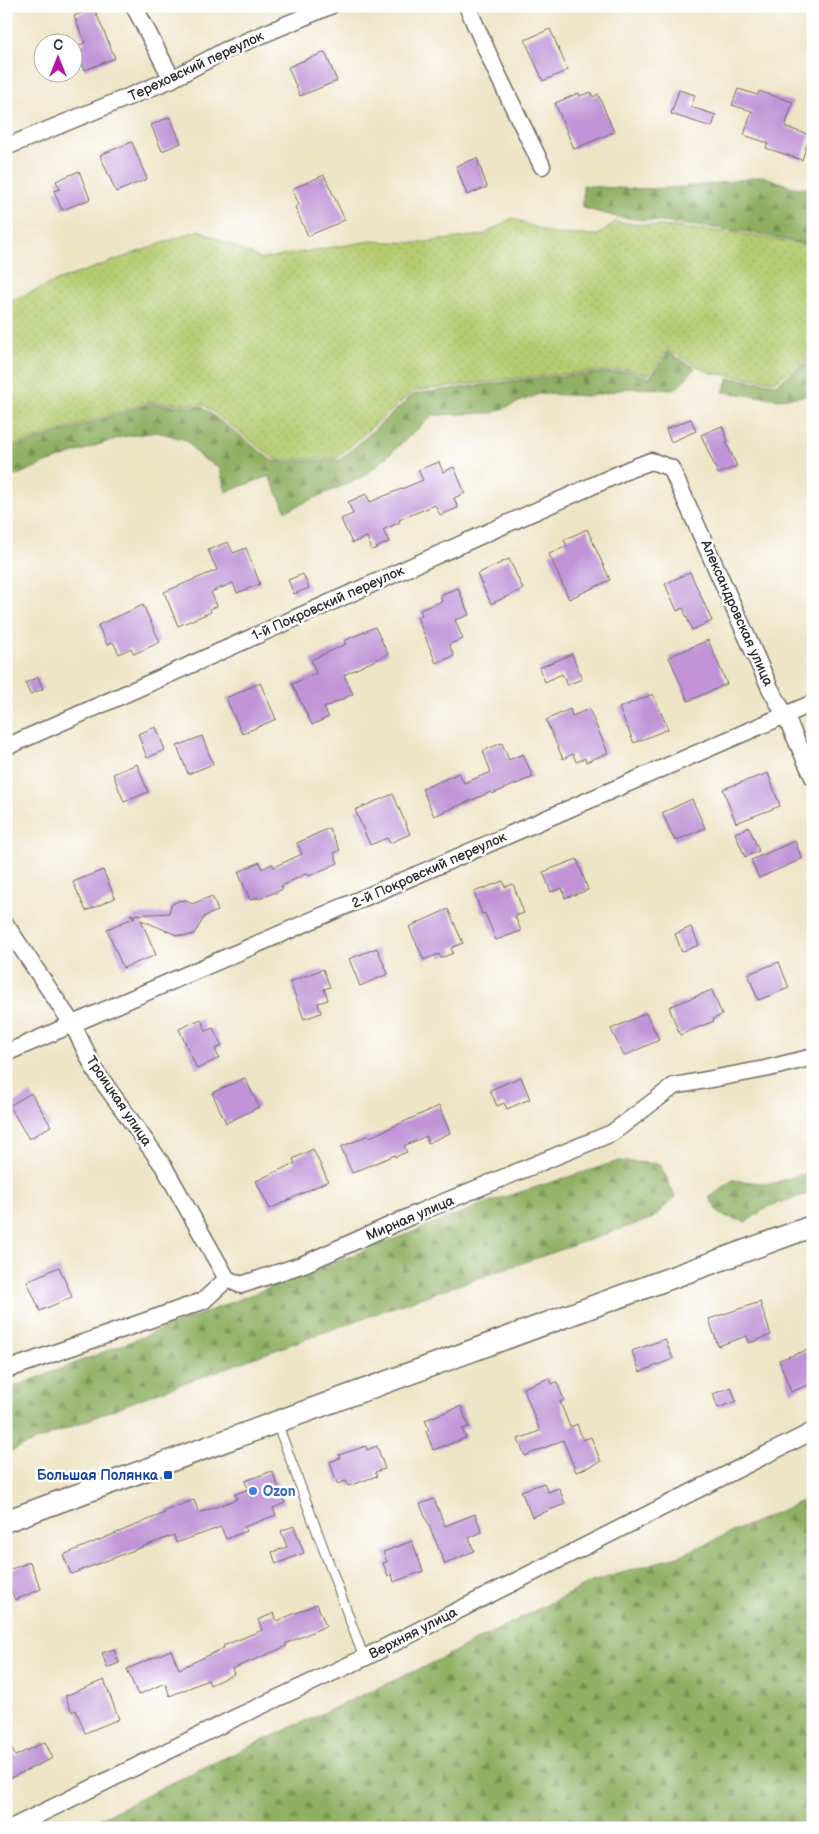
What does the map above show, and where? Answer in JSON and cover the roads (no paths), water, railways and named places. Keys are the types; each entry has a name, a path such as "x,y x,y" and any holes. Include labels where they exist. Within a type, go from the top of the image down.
{"street":[{"path":"134,6 172,79"},
{"name":"Тереховский переулок","path":"6,147 172,79 226,50 330,6"},
{"path":"466,6 542,166"},
{"name":"Александровская улица","path":"651,461 671,468 770,688 785,715 813,777"},
{"name":"1-й Покровский переулок","path":"6,747 651,461"},
{"name":"2-й Покровский переулок","path":"6,1053 813,703"},
{"name":"Троицкая улица","path":"6,925 73,1025 96,1072 164,1167 227,1279"},
{"name":"Мирная улица","path":"227,1279 241,1286 304,1264 420,1212 612,1133 674,1086 765,1069 813,1057"},
{"path":"6,1521 276,1424 813,1226"},
{"path":"6,1370 203,1301 227,1279"},
{"name":"Верхняя улица","path":"11,1828 237,1717 364,1658 813,1431"}],"lane":[{"path":"276,1424 364,1658"}],"place":[{"name":"Большая Полянка","path":"168,1475"},
{"name":"Ozon","path":"253,1491"}]}
